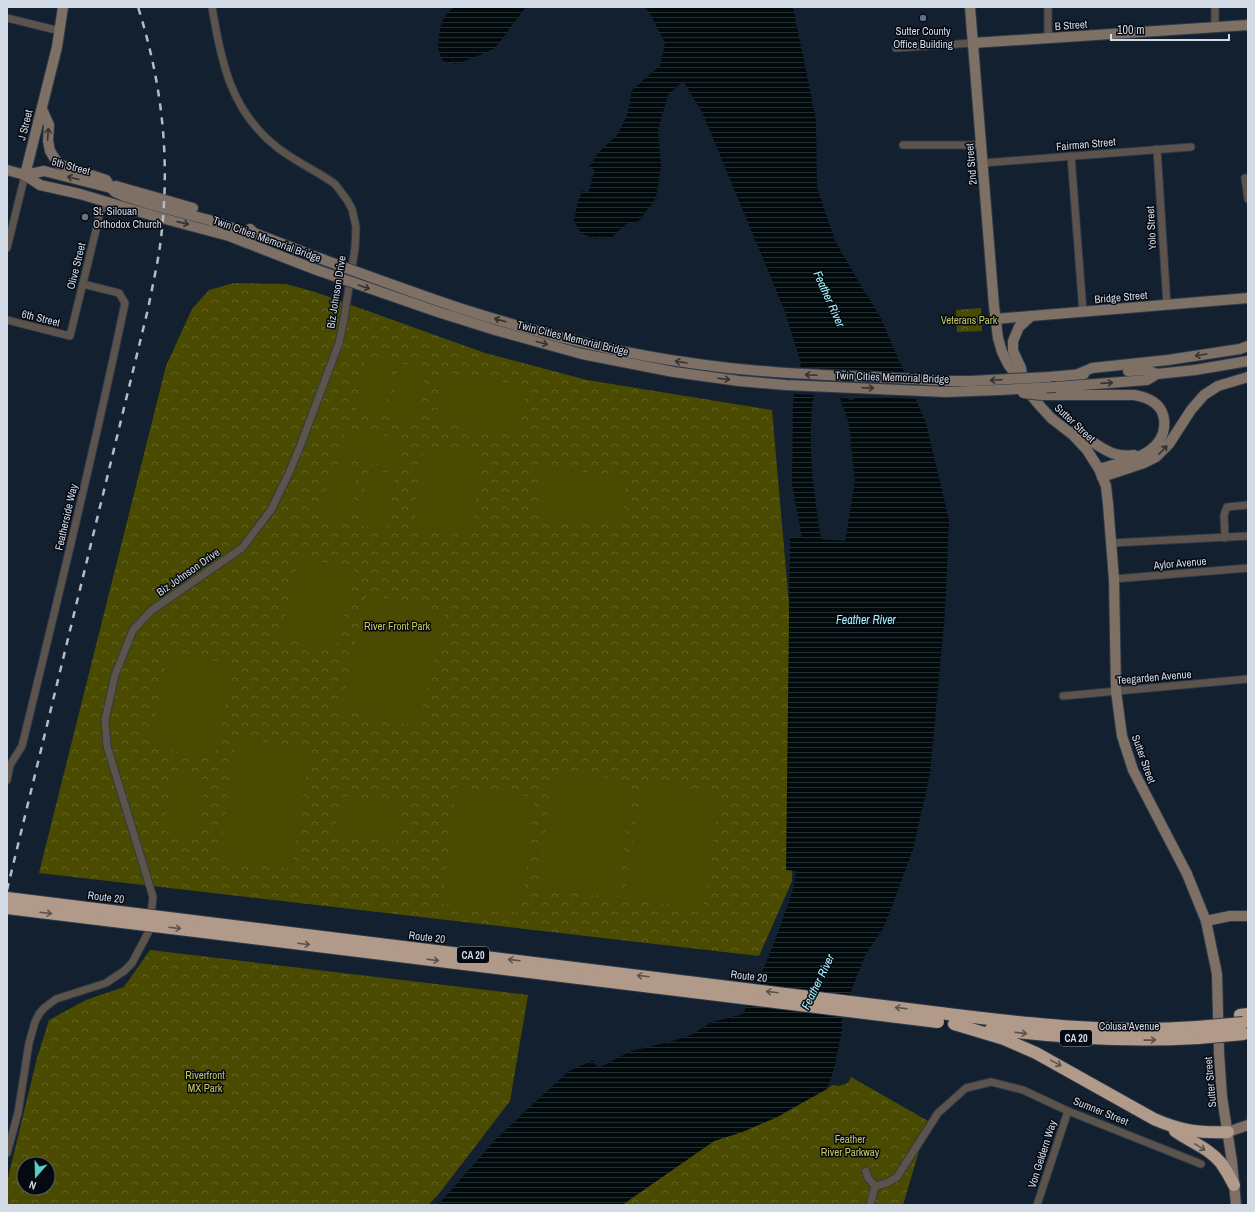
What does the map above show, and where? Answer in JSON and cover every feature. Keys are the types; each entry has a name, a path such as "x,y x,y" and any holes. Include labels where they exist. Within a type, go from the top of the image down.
{"highway":[{"name":"Route 20","path":"7,898 939,1018"},
{"name":"Route 20","path":"7,908 939,1018"},
{"name":"Colusa Avenue","path":"939,1018 954,1024 1028,1034 1091,1039 1144,1040 1197,1028"},
{"name":"Colusa Avenue","path":"939,1018 1096,1029 1197,1028 1245,1024"},
{"path":"954,1024 1004,1039 1036,1053 1154,1119 1168,1125 1185,1130 1228,1132"},
{"path":"1168,1125 1215,1157 1225,1169 1234,1185"}],"main road":[{"name":"J Street","path":"25,175 60,31 63,7"},
{"name":"2nd Street","path":"970,7 995,319"},
{"name":"B Street","path":"973,44 1248,25"},
{"path":"42,109 49,125 48,147 55,159 66,167 106,180 111,188"},
{"name":"5th Street","path":"7,170 25,175 40,185 105,201"},
{"name":"5th Street","path":"25,175 44,171 111,188"},
{"name":"Twin Cities Memorial Bridge","path":"111,188 115,192 140,201 209,220 249,234 254,233 435,300 506,322 605,347 683,362 787,374 945,381 1049,377 1078,374"},
{"name":"Twin Cities Memorial Bridge","path":"105,201 228,236 314,269 431,310 495,330 582,354 657,369 713,378 786,385 946,392 1056,387 1147,380 1157,374"},
{"name":"Bridge Street","path":"995,319 1248,298"},
{"path":"1024,386 1021,368 1014,355 1013,345 1014,338 1019,328 1031,316"},
{"name":"Sutter Street","path":"995,319 998,338 1004,356 1024,386 1041,407 1082,444 1091,456 1101,473 1108,497 1114,579 1116,691 1122,736 1133,770 1187,874 1206,921 1217,974 1219,1053 1222,1097 1228,1132 1236,1205"},
{"path":"1078,374 1092,368 1168,360 1240,349 1248,346"},
{"path":"1078,374 1146,370 1157,374 1195,370 1248,361"},
{"path":"1101,473 1144,463 1156,456 1169,444 1191,410 1204,395 1218,386 1248,377"},
{"path":"999,390 1042,396 1134,395 1144,397 1153,402 1159,407 1164,418 1163,432 1159,443 1153,449 1135,459 1101,473"},
{"path":"1062,427 1088,439 1099,447 1110,452 1124,456 1136,454 1140,455"},
{"path":"1206,921 1230,916 1248,916"},
{"path":"1228,1132 1248,1125"}],"street":[{"name":"Biz Johnson Drive","path":"7,1153 18,1113 29,1043 39,1014 56,999 106,982 124,972 132,963 149,930 153,897 107,746 105,720 115,676 120,662 133,630 152,610 242,548 271,510 301,444 339,343 344,319 356,235 356,227 352,209 342,192 335,184 304,166 278,148 255,127 247,116 228,78 220,49 212,7"},
{"path":"1048,7 1048,38"},
{"path":"1215,7 1216,28"},
{"path":"7,18 60,31"},
{"name":"B Street","path":"896,48 973,44"},
{"path":"903,145 982,145"},
{"name":"Fairman Street","path":"983,164 1191,146"},
{"name":"Yolo Street","path":"1157,149 1167,305"},
{"path":"1070,156 1083,312"},
{"name":"J Street","path":"7,248 25,175"},
{"path":"1245,178 1248,199"},
{"name":"Olive Street","path":"70,336 96,225 105,201"},
{"name":"Featherside Way","path":"7,780 10,766 22,746 99,425 125,303 119,293 83,284"},
{"name":"6th Street","path":"7,320 70,336"},
{"path":"1225,538 1224,515 1227,507 1248,505"},
{"path":"1111,544 1248,536"},
{"name":"Aylor Avenue","path":"1114,579 1248,568"},
{"name":"Teegarden Avenue","path":"1063,696 1248,679"},
{"name":"Sumner Street","path":"874,1186 887,1183 897,1177 938,1113 966,1088 991,1082 1023,1090 1068,1111 1201,1164"},
{"name":"Von Geldern Way","path":"1037,1205 1068,1111"},
{"path":"866,1171 868,1178 874,1186 870,1205"}],"green space":[{"name":"River Front Park","path":"234,283 286,284 315,292 485,353 587,380 772,410 797,696 792,881 759,956 39,873 166,366 192,309 209,290"},
{"name":"Veterans Park","path":"981,308 982,331 957,332 956,310"},
{"path":"365,357 392,361 383,417 356,412"},
{"path":"399,363 426,367 418,423 390,419"},
{"path":"442,372 527,386 519,436 436,422"},
{"path":"345,430 401,438 397,466 341,459"},
{"path":"424,446 482,454 471,536 413,528"},
{"path":"330,465 358,470 349,523 321,518"},
{"path":"542,467 627,478 621,527 538,517"},
{"path":"368,469 395,474 386,529 359,525"},
{"path":"301,556 356,571 335,651 280,636"},
{"path":"367,594 445,612 418,727 341,709"},
{"path":"169,651 234,665 214,759 150,746"},
{"path":"237,738 310,749 292,869 219,858"},
{"path":"553,771 632,781 617,898 538,888"},
{"path":"172,774 205,779 197,836 164,831"},
{"path":"642,781 720,793 703,909 624,898"},
{"path":"456,787 535,797 521,913 442,904"},
{"path":"340,796 402,805 396,842 335,833"},
{"name":"Riverfront MX Park","path":"150,950 528,995 510,1101 438,1195 428,1205 7,1205 7,1182 37,1058 49,1020 86,1000 124,987"},
{"name":"Feather River Parkway","path":"851,1077 928,1121 903,1205 622,1205 714,1141 742,1132 777,1117 833,1085 839,1086 848,1083"}],"water":[{"path":"454,7 526,7 495,48 456,64 443,61 438,49 440,27 445,16"},
{"name":"Feather River","path":"645,7 793,7 816,120 817,187 835,241 880,316 926,423 949,520 945,613 930,774 913,849 890,912 881,932 865,955 842,1015 842,1030 834,1069 827,1089 777,1117 742,1132 714,1141 622,1205 438,1205 495,1140 569,1071 594,1060 594,1063 599,1068 631,1051 691,1035 712,1022 743,1014 761,975 777,934 795,880 796,871 786,870 790,537 802,538 792,483 793,402 801,363 784,309 702,112 683,81 668,95 658,130 661,166 656,198 639,221 626,224 611,238 595,239 581,233 574,221 578,201 582,191 588,193 595,170 589,167 599,152 617,135 627,116 632,90 660,66 665,43 652,17","holes":["829,384 840,398 849,424 855,481 845,541 821,539 815,501 811,444 812,406 815,387"]}],"pier":[{"path":"798,367 907,372 918,399 855,397 853,400 849,400 847,397 836,396 828,385 817,388 816,395 793,394"}],"railway":[{"path":"7,890 148,309 160,246 165,185 162,125 154,66 138,7"}],"place":[{"name":"Sutter County Office Building","path":"923,18"},
{"name":"St. Silouan Orthodox Church","path":"85,217"}]}
